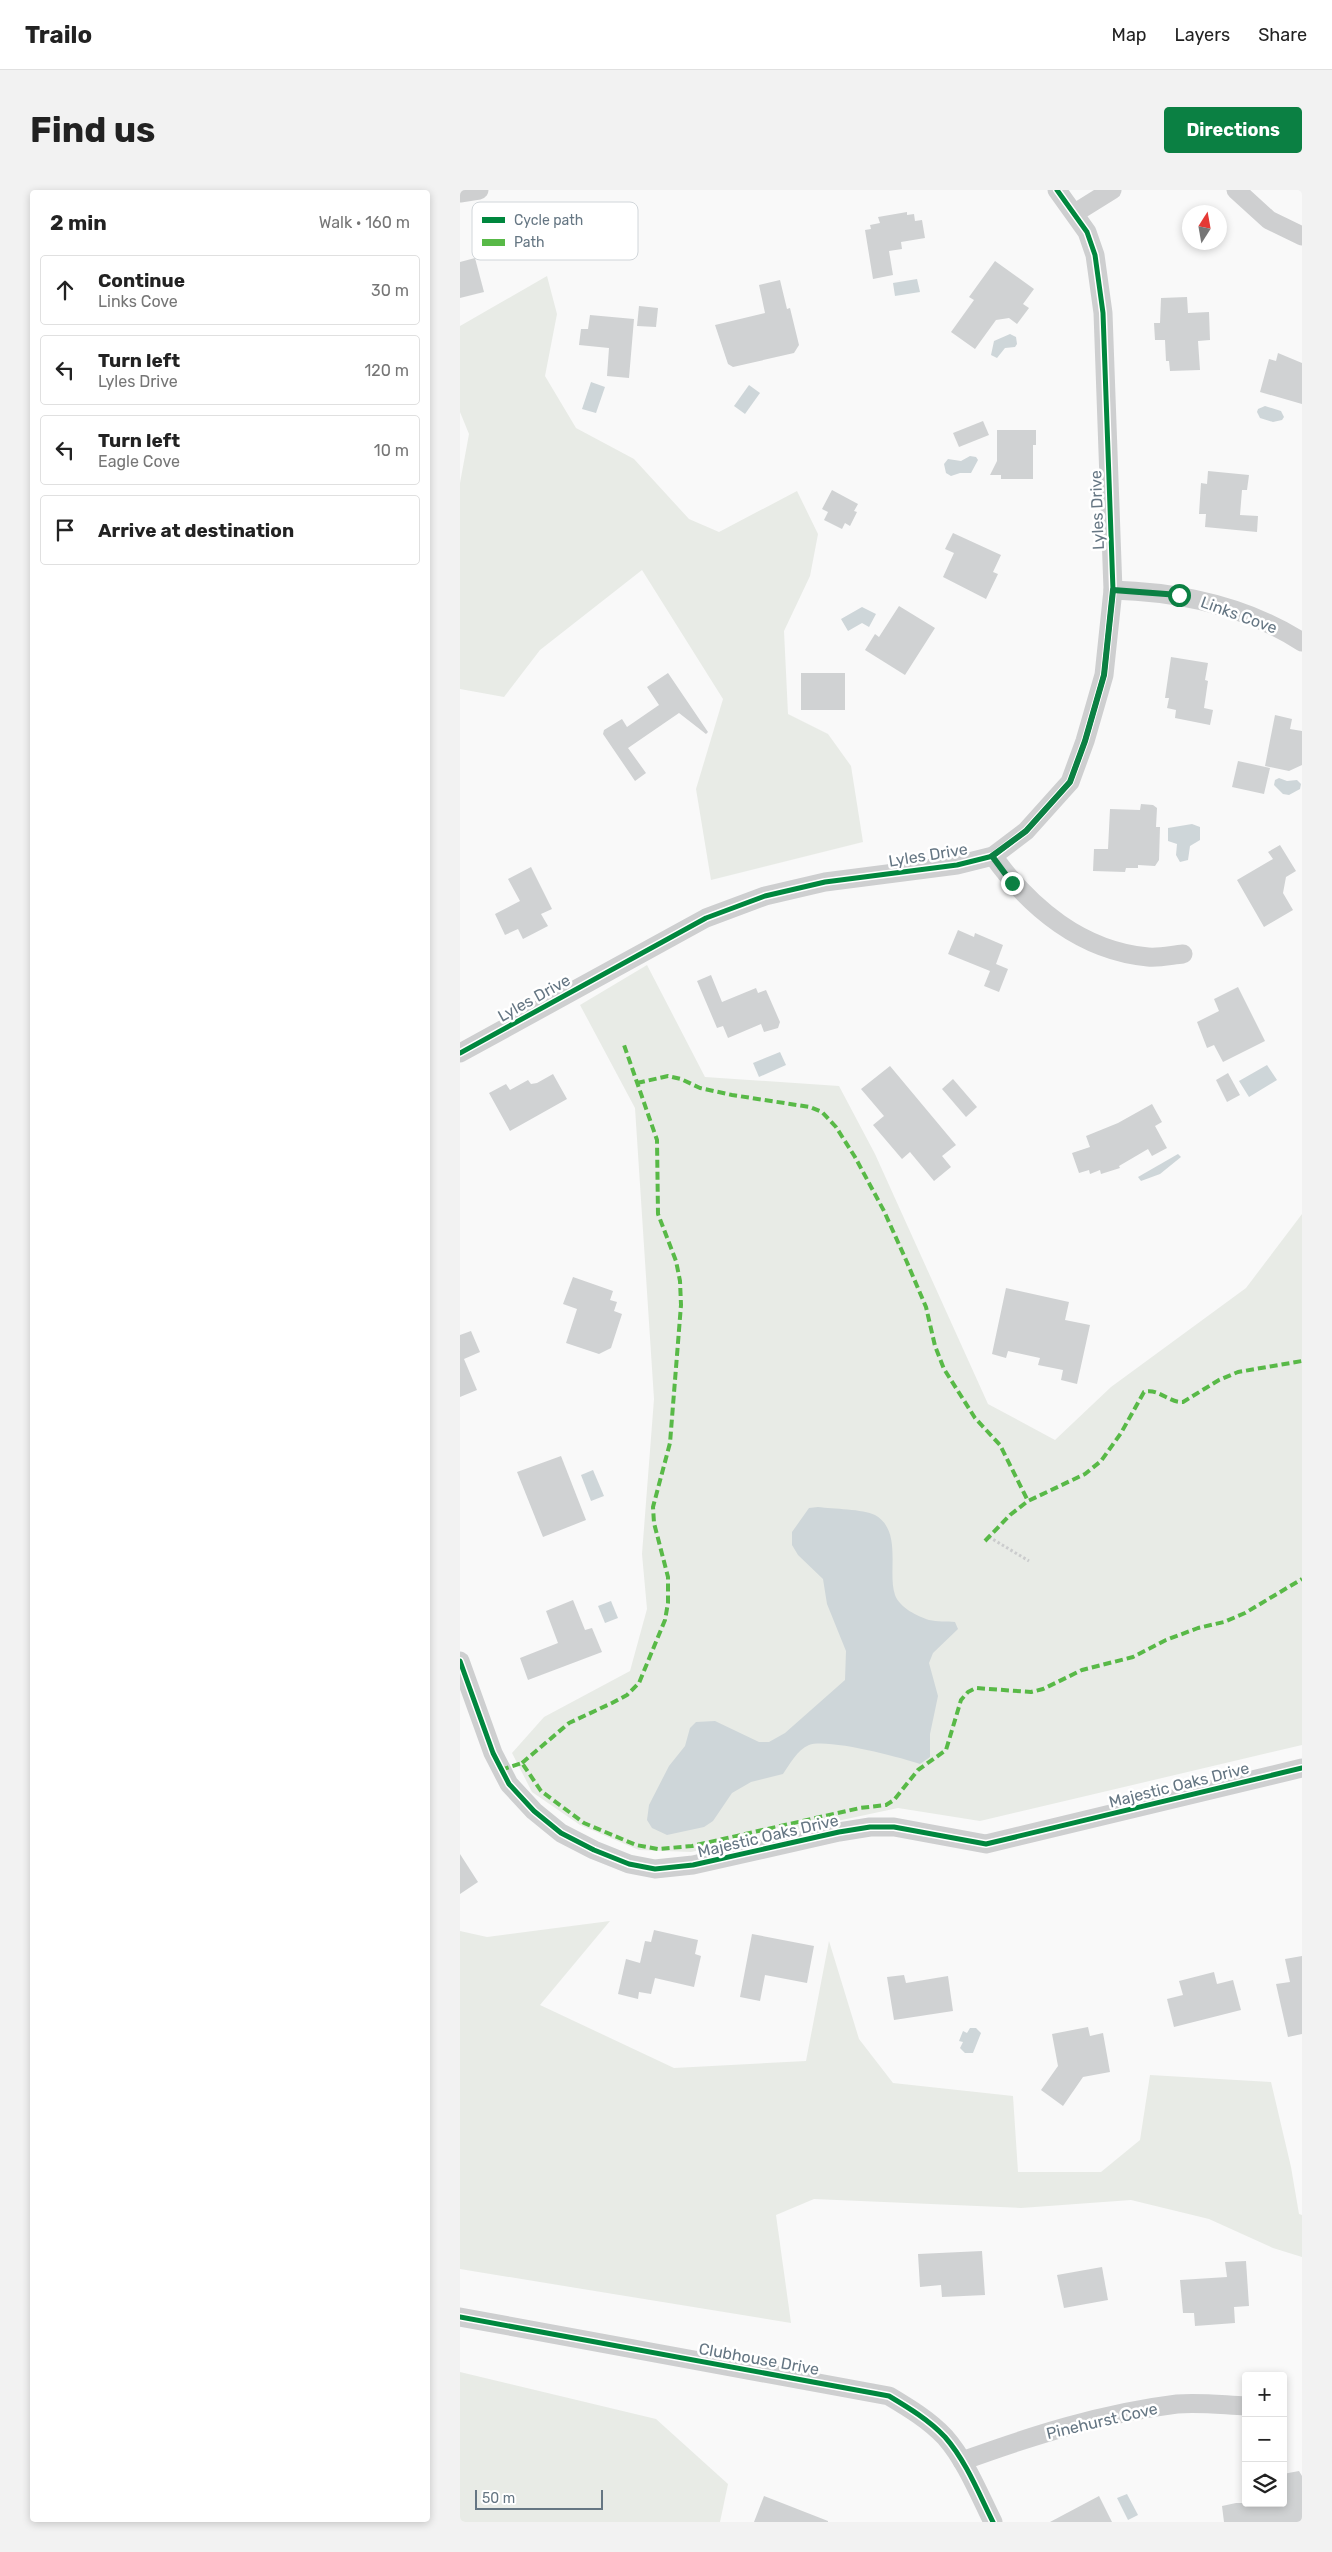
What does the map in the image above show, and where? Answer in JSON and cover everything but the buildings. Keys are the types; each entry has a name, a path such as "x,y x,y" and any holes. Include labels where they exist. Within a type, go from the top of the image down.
{"street":[{"path":"460,193 479,190"},
{"name":"Lyles Drive","path":"460,1053 706,918 728,909 765,896 825,882 957,865 992,856 1026,831 1070,782 1085,741 1104,675 1113,590 1103,313 1094,255 1086,232 1058,190"},
{"path":"1075,213 1112,190"},
{"path":"1236,190 1269,220 1302,236"},
{"name":"Links Cove","path":"1113,590 1179,595 1225,607 1267,623 1302,642"},
{"path":"992,856 1012,883 1036,908 1062,927 1095,944 1150,957 1183,954"},
{"name":"Majestic Oaks Drive","path":"460,1661 493,1753 509,1784 534,1811 561,1833 594,1850 629,1864 655,1869 693,1865 839,1832 870,1827 894,1827 986,1844 1302,1768"},
{"name":"Clubhouse Drive","path":"460,2317 888,2396 917,2412 945,2437 962,2461 993,2522"},
{"name":"Pinehurst Cove","path":"962,2461 1012,2443 1109,2416 1178,2404 1242,2406"}],"path":[{"path":"989,1537 1011,1552 1029,1561"}],"shaded area":[{"path":"547,276 557,314 545,376 576,428 634,459 689,519 719,532 797,491 818,534 810,576 784,631 788,714 828,734 851,766 863,842 711,880 696,789 723,699 642,570 540,650 504,697 460,689 460,483 469,434 460,412 460,326"},
{"path":"917,279 920,292 895,296 893,283"},
{"path":"1010,334 1016,337 1017,344 1015,347 1005,348 997,358 991,355 994,341"},
{"path":"591,382 605,387 596,413 582,409"},
{"path":"749,385 760,393 745,414 734,406"},
{"path":"1265,406 1281,411 1284,417 1282,420 1273,422 1260,418 1257,412 1258,409"},
{"path":"970,456 976,457 978,460 971,473 960,473 951,476 946,473 944,464 948,459 961,461"},
{"path":"862,607 876,614 869,627 862,623 848,631 841,619"},
{"path":"1279,778 1287,781 1297,780 1301,784 1300,789 1289,795 1283,794 1274,785 1275,780"},
{"path":"1192,824 1200,827 1200,840 1190,846 1188,860 1180,862 1176,855 1177,844 1168,841 1168,828"},
{"path":"647,965 705,1077 839,1086 875,1154 988,1404 1055,1440 1111,1387 1246,1288 1302,1214 1302,1745 980,1821 898,1808 691,1852 639,1850 580,1825 532,1792 512,1753 544,1717 630,1671 647,1609 642,1554 654,1399 635,1108 580,1005"},
{"path":"780,1052 786,1065 759,1077 753,1063"},
{"path":"1267,1065 1277,1080 1249,1097 1239,1081"},
{"path":"1178,1154 1181,1157 1160,1174 1141,1181 1138,1177"},
{"path":"593,1470 604,1496 591,1501 581,1475"},
{"path":"818,1507 870,1513 884,1522 892,1541 892,1575 897,1600 909,1611 929,1620 955,1622 958,1629 933,1653 929,1663 938,1696 930,1734 930,1757 920,1764 847,1746 831,1744 809,1745 797,1754 783,1774 751,1782 732,1793 713,1821 704,1827 667,1835 652,1828 647,1820 649,1805 669,1766 685,1746 690,1728 696,1722 715,1721 759,1742 769,1742 785,1733 845,1680 846,1651 827,1604 823,1579 798,1555 792,1545 792,1532 809,1508"},
{"path":"611,1601 618,1618 605,1623 598,1606"},
{"path":"610,1921 540,2005 674,2068 806,2061 829,1941 859,2039 893,2083 1013,2096 1018,2172 1101,2172 1140,2140 1150,2075 1271,2082 1291,2167 1299,2214 1302,2215 1302,2257 1273,2248 1209,2219 1131,2200 1021,2208 814,2199 776,2215 791,2323 460,2269 460,1931 487,1937"},
{"path":"970,2028 976,2028 981,2033 973,2053 965,2053 960,2048 963,2042 959,2041 963,2031 967,2033"},
{"path":"460,2372 656,2419 728,2484 720,2522 460,2522"},
{"path":"1127,2494 1138,2515 1128,2520 1117,2498"}],"marked path":[{"path":"522,1763 569,1723 627,1695 639,1683 665,1620 668,1603 668,1577 654,1523 653,1507 670,1443 681,1305 680,1281 676,1261 658,1214 657,1140 623,1042"},
{"path":"637,1083 668,1076 681,1079 700,1088 810,1107 822,1112 836,1127 855,1157 884,1211 926,1307 935,1346 944,1369 975,1418 1000,1445 1028,1501"},
{"path":"985,1541 1010,1515 1028,1501 1085,1474 1101,1461 1121,1433 1144,1392 1154,1392 1178,1402 1183,1402 1219,1380 1238,1372 1302,1361"},
{"path":"501,1770 522,1763 541,1791 584,1823 636,1845 658,1849 692,1846 860,1808 886,1805 894,1800 918,1770 946,1750 961,1700 968,1692 976,1688 1031,1692 1043,1689 1082,1670 1133,1657 1166,1640 1198,1628 1224,1622 1245,1613 1302,1579"}],"cycle path":[{"path":"460,1053 706,918 765,896 825,882 957,865 993,856 1026,831 1070,782 1085,741 1104,675 1113,590 1103,313 1095,255 1087,232 1057,190"},
{"path":"460,1661 493,1753 509,1784 534,1811 561,1833 594,1850 629,1864 655,1869 693,1865 839,1832 870,1827 894,1827 986,1844 1302,1768"},
{"path":"460,2317 889,2396 926,2420 953,2446 966,2467 993,2522"}],"route":[{"path":"1012,883 992,856 1026,831 1070,782 1085,741 1104,675 1113,590 1148,591 1179,595"}]}
